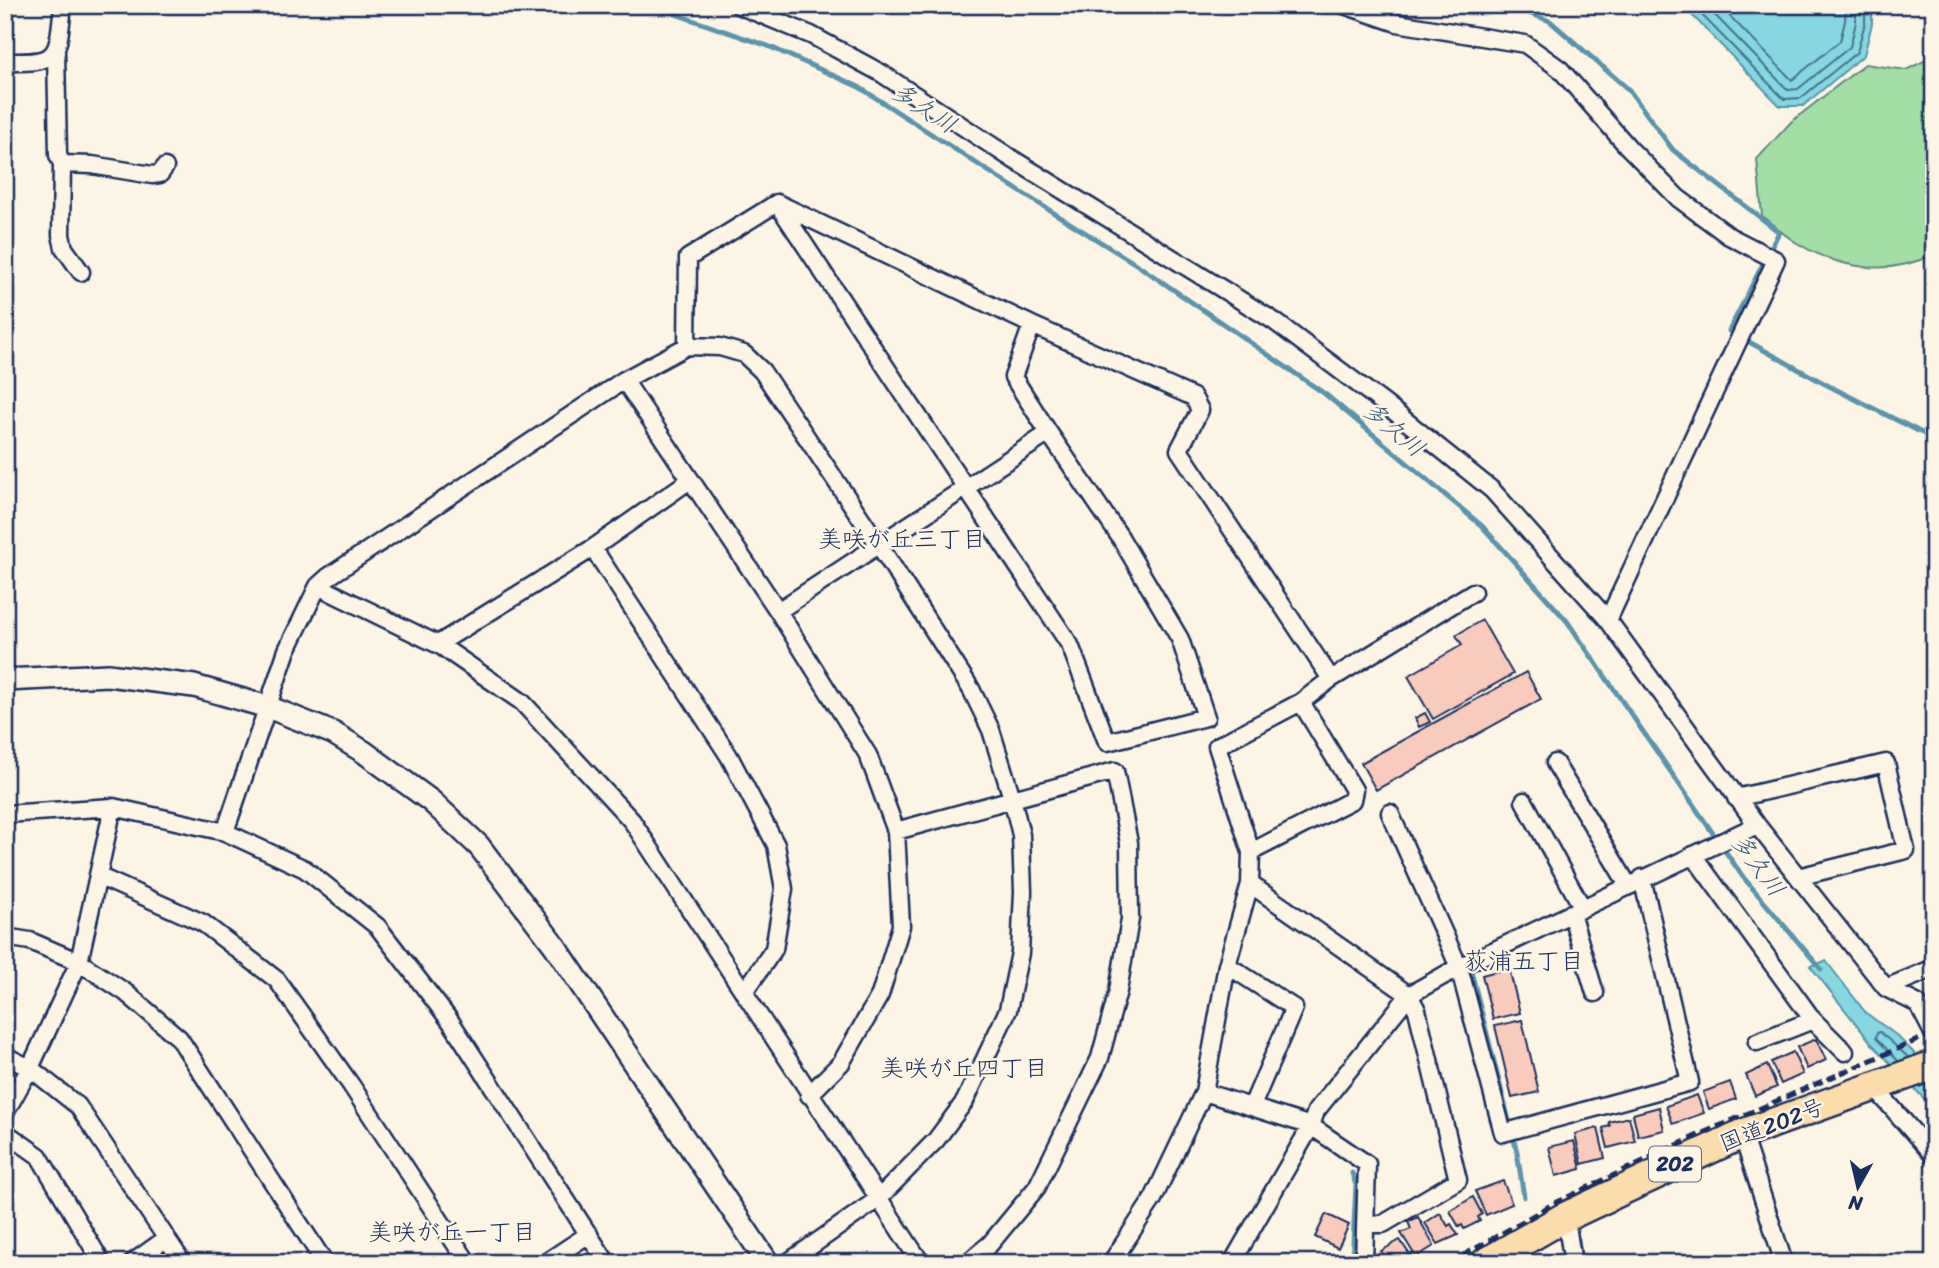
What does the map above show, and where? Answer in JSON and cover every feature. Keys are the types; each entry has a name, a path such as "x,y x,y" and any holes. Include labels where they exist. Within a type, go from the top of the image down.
{"highway":[{"name":"202","path":"1874,1087 1934,1065"},
{"name":"国道202号","path":"1485,1263 1563,1218 1742,1134 1874,1087"}],"street":[{"path":"63,5 57,51 58,155 62,164 61,235 64,248 81,271"},
{"path":"738,5 811,35 881,73 1014,160 1274,321 1386,405 1492,490 1608,620 1757,825 1886,988 1917,1004 1934,1035"},
{"path":"1344,5 1397,23 1525,44 1560,69 1628,147 1678,198 1729,236 1776,260 1608,620"},
{"path":"5,62 36,63 48,59 57,51"},
{"path":"62,164 92,164 152,175 160,174 165,167"},
{"path":"777,203 1032,325 1193,397 1200,410 1179,450 1331,679"},
{"path":"687,346 688,258 777,203"},
{"path":"777,203 1070,645 1107,742 1206,717 1180,639 1120,537 1013,377 1032,325"},
{"path":"225,832 287,650 318,586 339,569 624,380 687,346 720,347 744,354 762,372 879,545 971,689 991,730 1021,835 1023,891 1020,953 1008,1010 965,1101 936,1140 878,1199 787,1263"},
{"path":"624,380 778,611 868,755 896,831 901,926 880,995 841,1063 809,1095"},
{"path":"778,611 1049,433"},
{"path":"438,644 593,548 690,480"},
{"path":"593,548 729,755 776,845 785,889 774,949 744,993"},
{"path":"318,586 438,644 522,702 632,821 920,1263"},
{"path":"1111,1263 1153,1199 1203,1092 1227,965 1250,884 1251,852 1217,747 1301,702 1331,679 1473,592"},
{"path":"5,681 108,676 194,686 268,707 333,733 431,801 479,846 555,946 768,1263"},
{"path":"1251,852 1352,800 1354,790 1301,702"},
{"path":"1390,813 1459,967 1503,1133 1690,1082 1635,882 1555,763"},
{"path":"1737,798 1886,763 1906,850 1798,877"},
{"path":"896,831 1115,771 1129,843 1130,919 1118,991 1100,1058 1037,1188 990,1244 967,1263"},
{"path":"1524,801 1577,910 1595,993"},
{"path":"5,1113 30,1068 79,962 113,807"},
{"path":"5,814 113,807 225,832 305,869 378,927 451,1022 607,1263"},
{"path":"1232,1263 1317,1111 1409,995 1459,967 1757,825"},
{"path":"1693,855 1813,1020 1845,1052"},
{"path":"98,876 203,923 277,980 351,1085 468,1263"},
{"path":"1250,884 1409,995 1417,1010 1458,1181 1383,1224 1366,1224"},
{"path":"5,937 30,941 79,962 125,992 179,1038 325,1263"},
{"path":"1227,965 1294,1008 1252,1106"},
{"path":"1886,988 1934,968"},
{"path":"1757,1042 1813,1020"},
{"path":"5,1056 30,1068 78,1106 183,1263"},
{"path":"1874,1087 1934,1156"},
{"path":"1203,1092 1311,1126 1367,1164 1364,1263"},
{"path":"5,1132 39,1156 102,1263"},
{"path":"1742,1134 1784,1263"},
{"path":"1563,1218 1573,1263"},
{"path":"545,1263 589,1234"},
{"path":"132,1263 167,1238"}],"green space":[{"path":"1934,56 1934,254 1899,266 1864,267 1847,264 1813,252 1797,243 1762,216 1757,159 1791,122 1865,64 1906,70"}],"water":[{"path":"1688,5 1872,5 1872,24 1864,55 1803,106 1780,106 1689,12"},
{"path":"1826,961 1866,1013 1896,1035 1934,1073 1934,1135 1931,1106 1873,1045 1810,966"}],"building":[{"path":"1482,620 1513,674 1433,719 1408,676 1462,645 1456,635"},
{"path":"1526,672 1541,699 1376,790 1361,763"},
{"path":"1425,713 1430,722 1419,727 1415,718"},
{"path":"1509,968 1520,1013 1493,1019 1482,975"},
{"path":"1522,1020 1539,1092 1512,1098 1495,1026"},
{"path":"1816,1039 1826,1060 1807,1069 1797,1047"},
{"path":"1793,1052 1803,1074 1781,1084 1771,1062"},
{"path":"1767,1065 1777,1087 1755,1096 1746,1075"},
{"path":"1730,1082 1736,1099 1709,1109 1703,1092"},
{"path":"1697,1095 1704,1113 1673,1124 1666,1106"},
{"path":"1659,1107 1664,1130 1638,1136 1633,1114"},
{"path":"1629,1117 1635,1141 1608,1148 1603,1128 1610,1126 1609,1122"},
{"path":"1598,1128 1605,1158 1582,1164 1575,1134"},
{"path":"1574,1141 1581,1169 1556,1176 1549,1147"},
{"path":"1503,1181 1512,1204 1486,1215 1475,1191"},
{"path":"1473,1197 1482,1214 1478,1217 1480,1221 1464,1229 1462,1225 1459,1227 1450,1211"},
{"path":"1440,1213 1458,1235 1438,1244 1425,1223"},
{"path":"1326,1214 1349,1225 1338,1248 1315,1237"},
{"path":"1418,1217 1434,1246 1416,1257 1401,1233 1411,1229 1408,1222"},
{"path":"1400,1240 1412,1258 1404,1263 1380,1263 1386,1259 1381,1251"}],"waterway":[{"name":"多久川","path":"649,5 768,46 859,87 1139,266 1325,394 1482,526 1567,621 1743,877 1821,969"},
{"path":"1494,5 1517,9 1550,21 1629,90 1673,150 1779,232 1729,331 1934,439"},
{"path":"1471,971 1517,1152 1524,1197"},
{"path":"1352,1173 1356,1185 1352,1263"},
{"path":"1578,1239 1581,1263"}],"railway":[{"path":"1450,1263 1551,1205 1698,1135 1934,1033"}],"district":[{"name":"美咲が丘三丁目","path":"902,539"},
{"name":"荻浦五丁目","path":"1524,961"},
{"name":"美咲が丘四丁目","path":"964,1068"},
{"name":"美咲が丘一丁目","path":"452,1232"}]}
